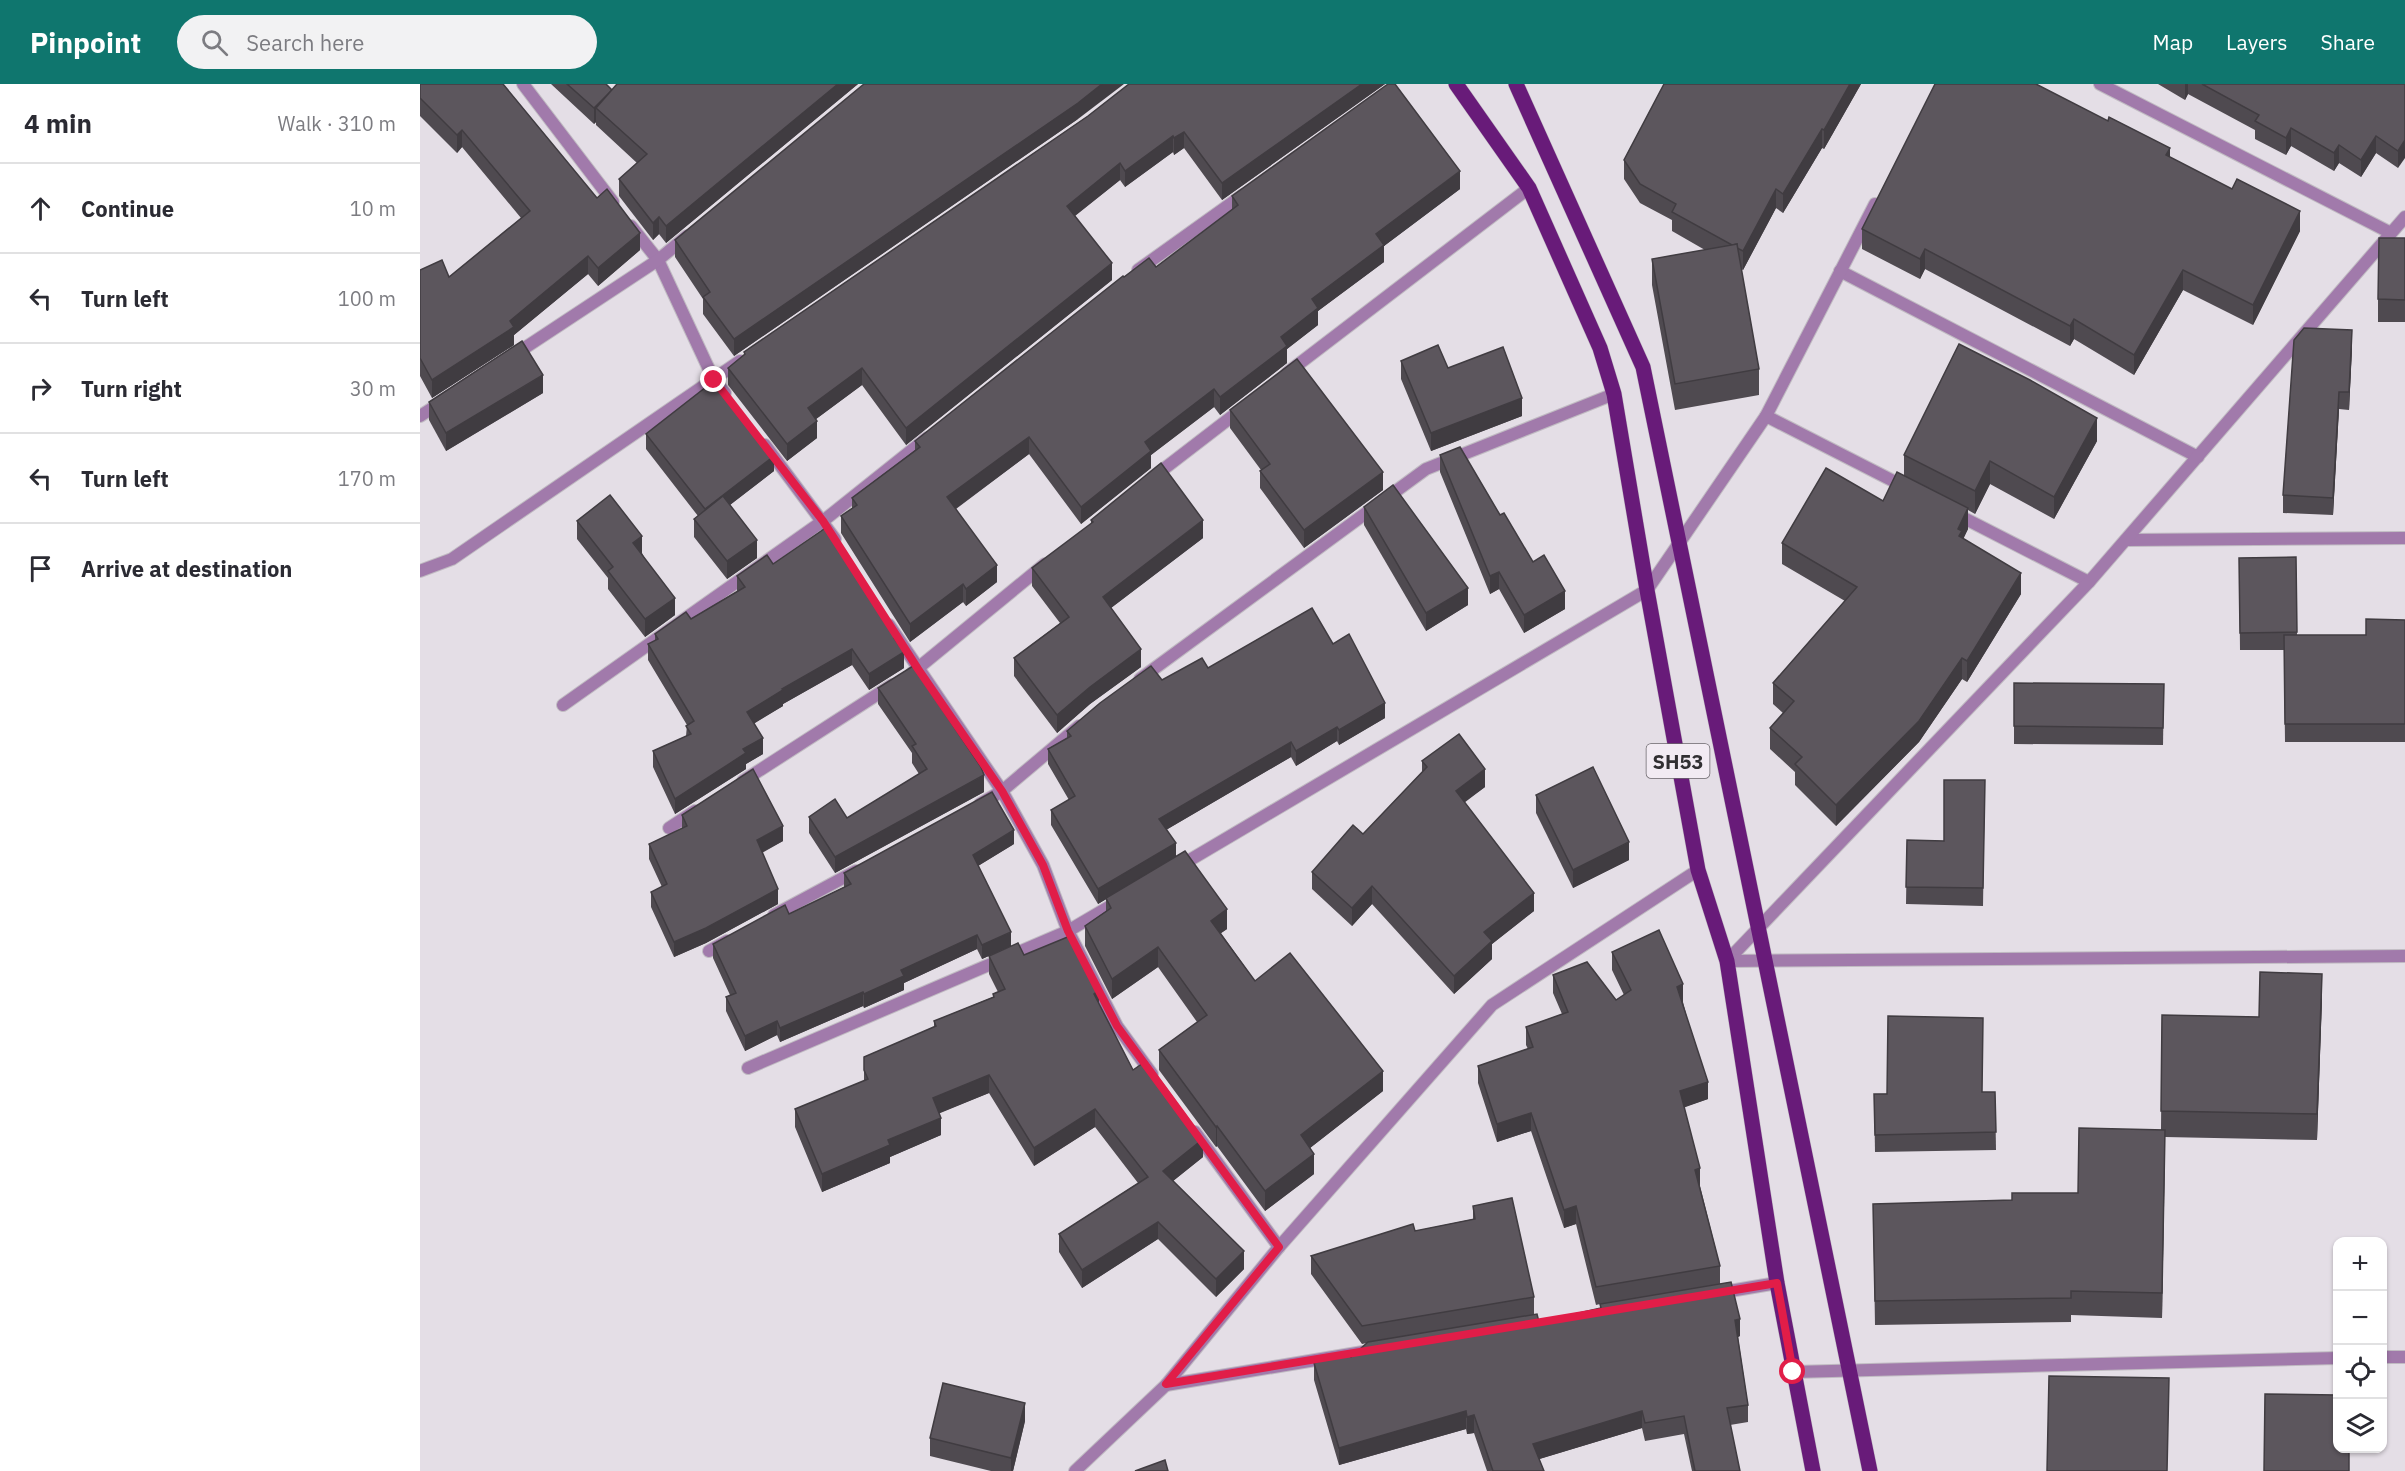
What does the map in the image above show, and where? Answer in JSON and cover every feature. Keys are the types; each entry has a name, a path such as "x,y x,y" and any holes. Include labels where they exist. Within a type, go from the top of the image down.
{"main road":[{"name":"SH53","path":"1456,84 1529,188 1600,348 1614,394 1698,870 1727,961 1777,1283 1813,1471"},
{"name":"SH53","path":"1516,84 1642,367 1870,1471"}],"street":[{"path":"523,84 658,260 714,380 736,408"},
{"path":"2100,84 2391,233"},
{"path":"1124,282 1256,185"},
{"path":"1277,382 1529,188"},
{"path":"1171,870 1647,590 1766,416 1883,188"},
{"path":"1727,961 2089,582 2405,217"},
{"path":"499,364 658,260 693,231"},
{"path":"1840,271 2198,457"},
{"path":"420,571 452,559 753,353"},
{"path":"1133,684 1426,469 1614,394"},
{"path":"420,416 450,397"},
{"path":"1146,482 1249,403"},
{"path":"1766,416 1922,496"},
{"path":"563,705 823,521 936,431"},
{"path":"758,436 823,521 842,551"},
{"path":"1943,507 2089,582"},
{"path":"2126,540 2405,538"},
{"path":"728,790 918,669 1054,557"},
{"path":"880,610 1002,791 1043,865 1068,931 1117,1026 1159,1083"},
{"path":"971,808 1002,791 1087,719"},
{"path":"669,828 708,802"},
{"path":"761,922 866,866"},
{"path":"1075,1471 1166,1384 1279,1247 1492,1005 1698,870"},
{"path":"748,1068 1068,931 1130,895"},
{"path":"709,951 740,934"},
{"path":"1727,961 2405,956"},
{"path":"1187,1122 1279,1247"},
{"path":"1707,1294 1777,1283"},
{"path":"1166,1384 1378,1349"},
{"path":"2387,1357 2405,1357"},
{"path":"1793,1372 2333,1358"}],"building":[{"path":"420,84 503,84 597,198 607,189 640,233 598,268 588,256 510,321 514,327 432,380 420,358 420,270 442,260 449,277 530,211 462,130 457,135 420,98"},
{"path":"567,84 606,84 612,90 594,108"},
{"path":"617,84 838,84 666,226 659,217 653,223 619,179 647,154 596,108"},
{"path":"864,84 1102,84 1078,103 734,339 703,297 710,292 675,240"},
{"path":"1129,84 1362,84 1222,183 1184,132 1174,138 1173,136 1125,171 1120,163 1067,206 1112,263 906,428 862,368 808,408 817,421 787,444 728,368 745,354 744,352 1088,116"},
{"path":"1388,84 1395,84 1460,171 1376,234 1384,245 1312,299 1318,308 1281,337 1287,346 1220,397 1214,389 1145,442 1151,451 1081,507 1029,437 947,497 997,565 966,589 963,584 910,624 841,516 857,505 852,498 920,447 915,441 1123,276 1149,258 1156,267 1238,205 1232,196"},
{"path":"1664,84 1850,84 1783,194 1776,189 1743,251 1737,248 1737,244 1732,245 1672,212 1676,204 1640,184 1624,160"},
{"path":"1935,84 2036,84 2108,121 2109,117 2170,148 2166,155 2232,189 2237,179 2300,211 2253,305 2183,270 2134,355 2074,319 2070,326 1925,249 1920,259 1862,229"},
{"path":"2202,84 2405,84 2405,140 2398,151 2376,136 2361,160 2339,145 2334,153 2291,128 2286,138 2255,121 2259,115"},
{"path":"2379,238 2405,238 2405,300 2378,299"},
{"path":"1737,244 1759,369 1675,384 1652,259"},
{"path":"2304,328 2352,330 2349,392 2339,392 2333,498 2283,495 2294,340"},
{"path":"522,341 543,375 446,433 429,402"},
{"path":"1959,344 2030,380 2097,418 2054,497 1990,461 1975,491 1904,455"},
{"path":"1438,345 1448,368 1503,347 1522,398 1431,433 1401,361"},
{"path":"1297,359 1383,472 1304,530 1260,471 1270,464 1230,410"},
{"path":"715,380 774,456 705,509 646,434"},
{"path":"1460,447 1500,515 1504,513 1533,562 1544,555 1565,591 1524,615 1499,572 1490,576 1440,455"},
{"path":"1161,463 1203,520 1103,597 1141,649 1057,715 1014,658 1069,617 1032,568 1093,522 1091,520"},
{"path":"1826,468 1883,501 1897,472 1968,508 1958,529 1962,531 1959,536 2021,573 1967,661 1962,658 1919,721 1836,805 1795,764 1802,757 1770,728 1794,701 1773,683 1857,587 1782,543"},
{"path":"1393,485 1468,588 1426,613 1364,507"},
{"path":"610,495 642,536 633,543 675,598 645,619 608,571 613,567 577,521"},
{"path":"723,496 757,540 727,561 694,519"},
{"path":"827,527 897,636 894,638 904,652 869,674 852,649 782,689 747,712 763,738 743,749 746,753 675,799 653,751 691,734 686,726 694,721 648,644 658,639 655,634 686,612 691,619 745,587 737,576 767,555 773,564"},
{"path":"2296,557 2297,632 2240,633 2239,558"},
{"path":"1312,608 1333,644 1349,634 1385,703 1339,730 1337,727 1296,751 1291,742 1159,819 1176,843 1098,889 1051,810 1075,796 1048,749 1071,736 1067,731 1100,703 1151,666 1162,680 1202,658 1208,668"},
{"path":"2366,619 2405,620 2405,724 2285,724 2284,635 2366,635"},
{"path":"913,666 981,767 984,775 835,857 809,817 835,799 847,818 927,769 912,746 916,744 878,688"},
{"path":"2014,683 2164,684 2163,728 2014,726"},
{"path":"1459,734 1485,769 1456,791 1534,893 1484,932 1492,941 1454,976 1372,886 1352,908 1312,872 1353,825 1363,834 1427,767 1422,761"},
{"path":"1593,767 1629,842 1573,870 1536,795"},
{"path":"753,769 783,826 757,840 778,889 706,928 674,942 651,892 667,884 649,844 687,826 682,815"},
{"path":"1944,780 1985,780 1983,888 1906,887 1907,840 1944,841"},
{"path":"992,792 1014,830 973,855 1011,932 982,945 977,935 901,970 904,976 864,994 863,992 780,1028 777,1021 745,1036 726,997 736,993 713,944 785,905 789,914 851,884 844,873"},
{"path":"1185,851 1227,909 1211,921 1255,981 1290,953 1383,1071 1301,1135 1314,1154 1265,1191 1159,1050 1207,1015 1158,947 1112,979 1085,926 1111,908 1106,898"},
{"path":"1659,930 1683,984 1677,987 1708,1082 1680,1091 1700,1168 1695,1170 1720,1266 1596,1287 1576,1206 1564,1210 1531,1113 1497,1124 1478,1066 1533,1047 1526,1027 1568,1012 1553,975 1587,962 1616,1000 1631,990 1612,952"},
{"path":"1070,936 1099,990 1094,994 1133,1070 1146,1061 1203,1139 1163,1171 1244,1251 1216,1279 1158,1222 1082,1270 1059,1234 1148,1177 1095,1109 1034,1148 989,1075 933,1098 941,1118 888,1140 890,1145 822,1174 795,1109 868,1079 864,1070 864,1057 936,1026 934,1021 994,997 993,994 1005,989 989,956 1018,943 1024,955"},
{"path":"2260,972 2322,974 2317,1114 2161,1111 2162,1015 2259,1017"},
{"path":"1888,1016 1983,1018 1982,1092 1995,1092 1996,1132 1875,1135 1874,1094 1887,1094"},
{"path":"2079,1128 2165,1130 2162,1293 2071,1291 2071,1298 1875,1301 1873,1204 2012,1200 2012,1193 2078,1193"},
{"path":"1512,1198 1534,1297 1362,1326 1311,1256 1413,1224 1415,1231 1475,1219 1473,1206"},
{"path":"1731,1282 1740,1319 1735,1320 1748,1405 1727,1408 1740,1471 1695,1471 1684,1416 1645,1423 1642,1411 1533,1444 1544,1471 1493,1471 1474,1415 1467,1417 1466,1411 1339,1448 1314,1363 1346,1353 1351,1357 1368,1342 1537,1314 1539,1322 1601,1308 1600,1304"},
{"path":"2049,1376 2169,1378 2167,1471 2047,1471"},
{"path":"943,1383 1025,1403 1011,1458 930,1438"},
{"path":"2265,1394 2333,1395 2333,1453 2349,1453 2349,1471 2264,1471"},
{"path":"1165,1460 1168,1471 1135,1471"}],"route":[{"path":"714,380 823,521 918,669 1002,791 1043,865 1068,931 1117,1026 1279,1247 1166,1384 1777,1283 1793,1372"}]}
